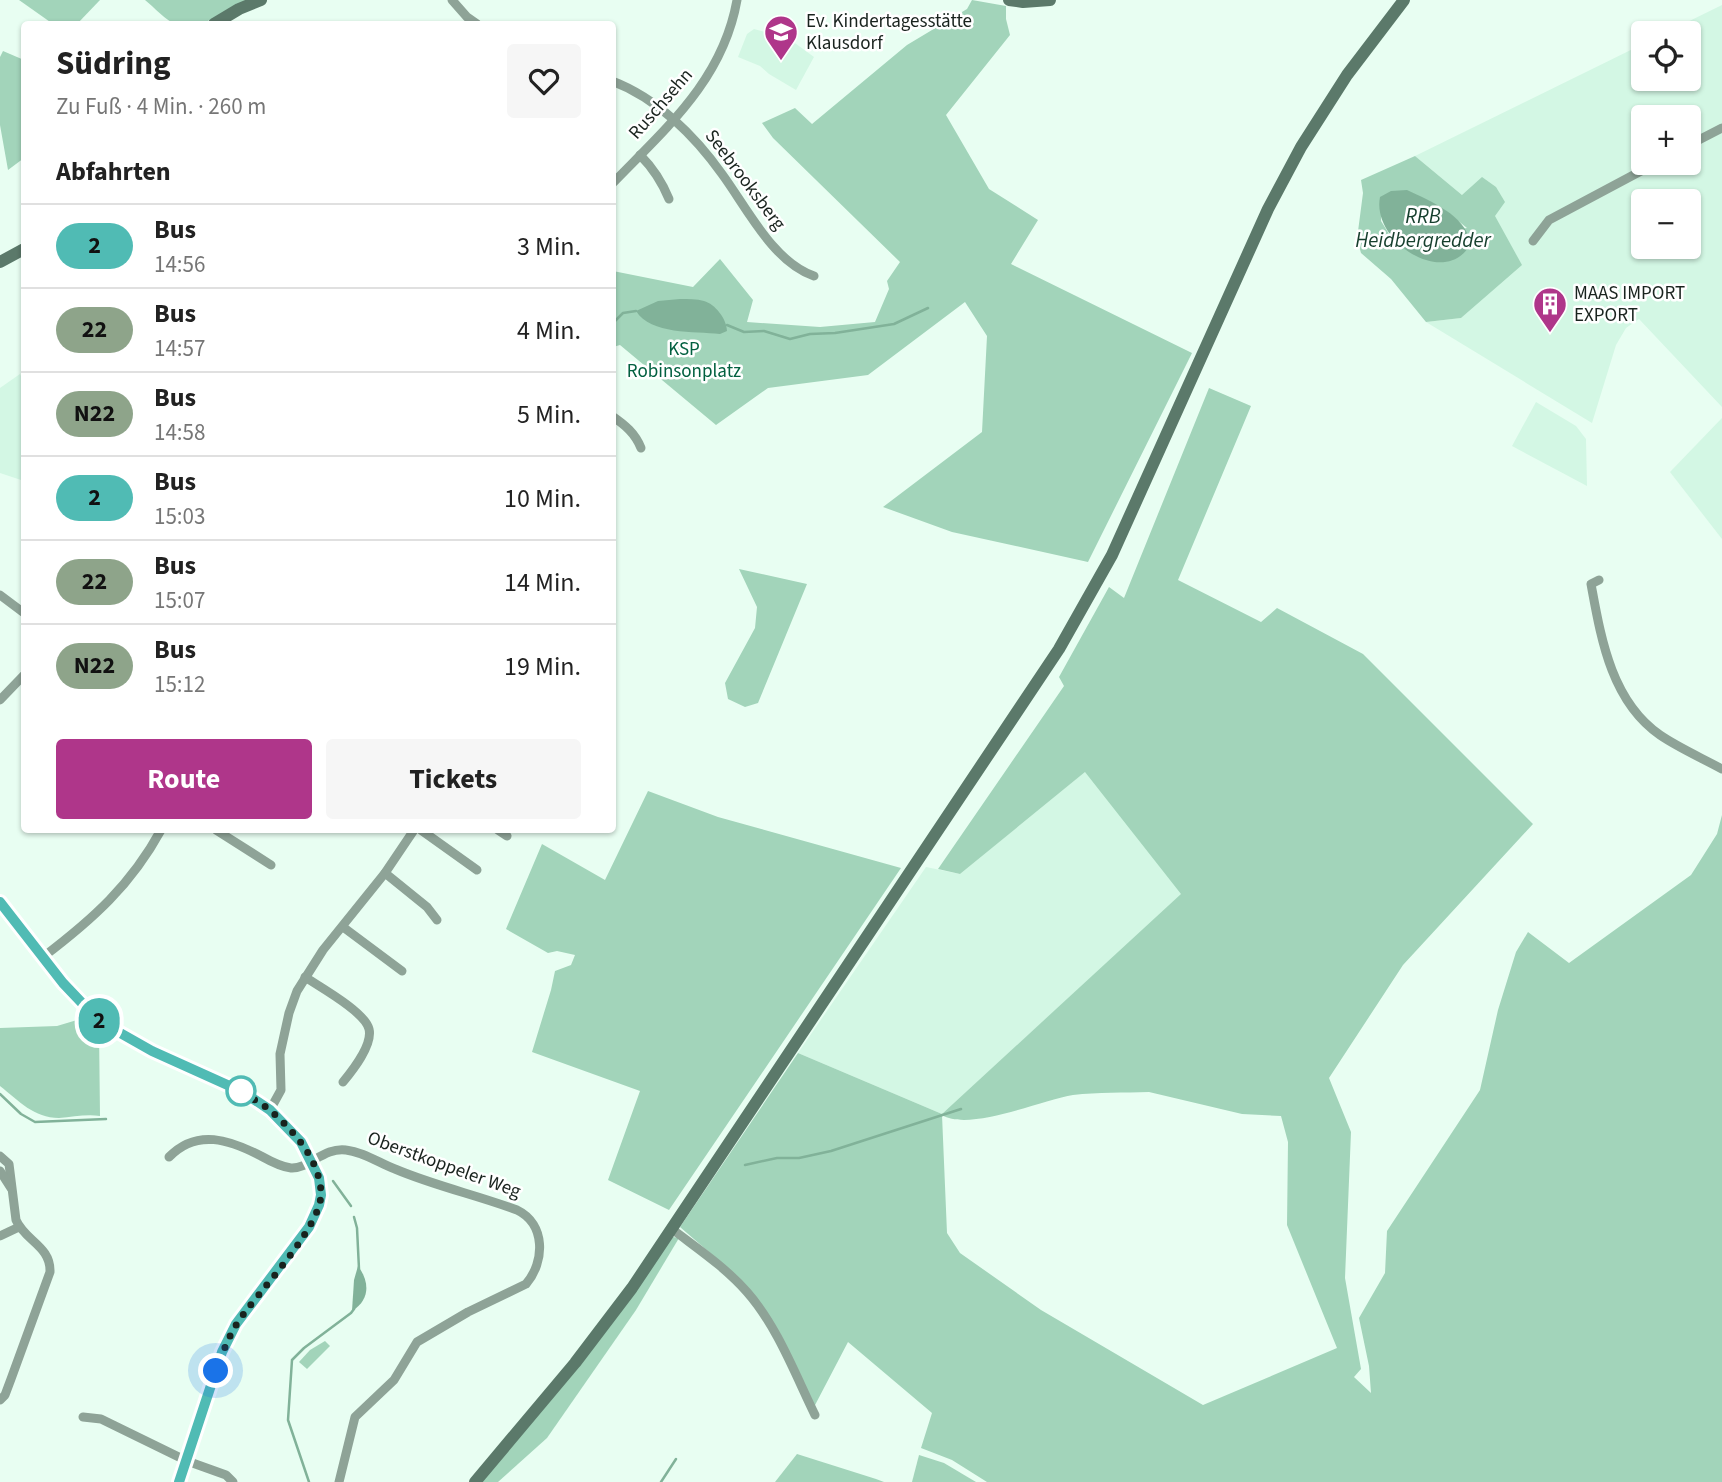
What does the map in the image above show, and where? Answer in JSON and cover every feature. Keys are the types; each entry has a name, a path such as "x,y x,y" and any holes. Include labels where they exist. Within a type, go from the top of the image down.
{"main road":[{"path":"219,21 261,0"},
{"path":"1009,0 1050,0"},
{"path":"475,1482 575,1363 632,1288 1059,649 1112,555 1268,209 1296,157 1347,75 1404,0"},
{"path":"0,262 21,251"},
{"path":"0,902 81,1003 99,1021 152,1051 243,1092 270,1110 299,1140 312,1160 319,1178 321,1195 315,1216 236,1324 222,1352 179,1482"}],"street":[{"path":"452,0 463,21"},
{"name":"Ruschsehn","path":"616,180 674,120 715,65 734,20 737,0"},
{"name":"Seebrooksberg","path":"616,83 674,120 698,142 756,223 788,262 800,271 814,276"},
{"path":"1701,139 1722,128"},
{"path":"640,155 657,175 669,200"},
{"path":"1533,241 1549,220 1633,175"},
{"path":"616,419 627,426 641,448"},
{"path":"1599,580 1591,584 1602,643 1623,694 1641,718 1659,734 1722,769"},
{"path":"0,595 21,611"},
{"path":"0,700 21,678"},
{"path":"43,957 110,902 136,870 159,833"},
{"path":"221,833 271,865"},
{"path":"270,1110 281,1090 280,1054 289,1013 305,977 385,873 412,833"},
{"path":"425,833 477,870"},
{"path":"502,833 507,836"},
{"path":"385,873 427,907 437,920"},
{"path":"343,927 402,971"},
{"path":"305,977 360,1015 369,1027 370,1035 360,1060 343,1082"},
{"name":"Oberstkoppeler Weg","path":"169,1157 176,1149 190,1142 220,1139 236,1143 289,1168 299,1167 329,1152 347,1150 375,1159 393,1169 524,1213 537,1233 541,1245 532,1277 520,1288 468,1312 417,1342 394,1380 355,1417 339,1482"},
{"path":"0,1156 9,1164 19,1227 48,1256 51,1263 11,1379 5,1395 0,1400"},
{"path":"0,1171 12,1189"},
{"path":"0,1236 19,1227"},
{"path":"672,1229 726,1271 748,1293 766,1318 815,1415"},
{"path":"83,1417 102,1419 187,1461 226,1475 233,1482"}],"shaded area":[{"path":"1722,5 1722,407 1639,319 1626,328 1616,345 1592,423 1426,322 1461,318 1521,264 1494,216 1462,195 1415,156 1631,50 1631,91 1701,91 1701,21 1689,21"},
{"name":"Ev. Kindertagesstätte Klausdorf","path":"754,29 788,38 814,57 796,90 760,66 738,57 747,34"},
{"path":"20,374 21,480 0,473 0,388"},
{"path":"1536,402 1576,426 1586,439 1587,486 1512,446"},
{"path":"1722,418 1722,539 1670,472"},
{"path":"1086,771 1182,894 942,1114 798,1053 926,867 960,874"}],"green space":[{"path":"19,0 100,0 80,21 49,21"},
{"path":"145,0 248,0 208,21 168,20"},
{"name":"KSP Robinsonplatz","path":"972,0 1006,6 1010,35 946,115 989,189 1038,220 1011,264 1192,353 1088,562 952,532 883,507 982,432 987,336 965,302 868,375 768,388 716,425 620,345 616,346 616,272 693,287 720,259 753,300 747,322 820,327 875,322 889,289 887,281 900,262 773,138 762,123 795,108 812,124 907,45 967,9"},
{"path":"3,51 21,59 21,160 8,170 0,125 0,57"},
{"path":"1415,156 1462,195 1482,177 1496,187 1505,202 1495,216 1522,265 1461,318 1426,322 1391,279 1361,253 1357,239 1363,193 1361,180","holes":["1382,197 1441,207 1467,228 1394,242 1381,221"]},
{"path":"1209,388 1251,406 1178,580 1261,622 1277,608 1363,654 1533,824 1403,965 1329,1078 1351,1132 1345,1278 1361,1369 1354,1377 1371,1393 1369,1366 1359,1318 1385,1273 1387,1231 1480,1090 1498,1010 1516,952 1528,932 1569,963 1691,875 1717,834 1722,815 1722,1482 987,1482 952,1460 921,1448 932,1413 848,1342 814,1407 768,1316 731,1271 680,1227 798,1053 942,1114 1181,894 1085,772 960,874 938,869 1064,686 1059,677 1109,587 1124,598","holes":["1149,1092 1242,1114 1281,1116 1288,1142 1287,1225 1337,1348 1203,1405 1041,1310 960,1253 947,1233 942,1115 970,1120 1073,1095"]},
{"path":"739,569 807,584 758,703 745,707 728,699 725,683 755,628 757,607"},
{"path":"648,791 718,817 901,868 669,1210 608,1180 640,1091 532,1052 555,971 571,965 575,955 557,951 548,953 506,929 542,844 605,880"},
{"path":"87,1017 99,1029 100,1116 59,1118 42,1115 27,1108 0,1086 0,1028 57,1026"},
{"path":"673,1237 679,1238 636,1310 547,1438 498,1482 481,1482"},
{"path":"325,1341 330,1346 307,1369 299,1362 310,1350"},
{"path":"797,1454 876,1479 884,1482 775,1482"},
{"path":"919,1455 944,1463 976,1482 912,1482"}],"water":[{"name":"RRB Heidbergredder","path":"1407,190 1446,210 1462,224 1471,243 1460,256 1445,262 1429,261 1413,255 1387,230 1380,214 1380,197 1391,191"},
{"path":"701,300 712,305 723,317 727,331 720,334 662,328 643,319 636,311 658,301"},
{"path":"358,1266 365,1278 366,1290 362,1302 352,1311 354,1280"}],"waterway":[{"path":"727,325 744,332 764,331 790,339 894,324 928,308"},
{"path":"616,320 623,313 636,311"},
{"path":"0,1094 21,1114 35,1122 106,1119"},
{"path":"745,1165 831,1151 961,1109"},
{"path":"333,1181 351,1206"},
{"path":"354,1217 359,1269"},
{"path":"309,1482 288,1420 292,1360 354,1309"},
{"path":"661,1482 676,1459"}],"bus line":[{"name":"2","path":"0,902 63,983 99,1021 152,1051 243,1092 270,1110 301,1142 319,1178 319,1205 309,1227 236,1324 222,1352 179,1482"}],"place":[{"name":"Ev. Kindertagesstätte Klausdorf","path":"781,62"},
{"name":"MAAS IMPORT EXPORT","path":"1550,334"}],"route":[{"path":"216,1371 236,1324 309,1227 321,1195 319,1178 301,1142 270,1110 241,1091"}]}
